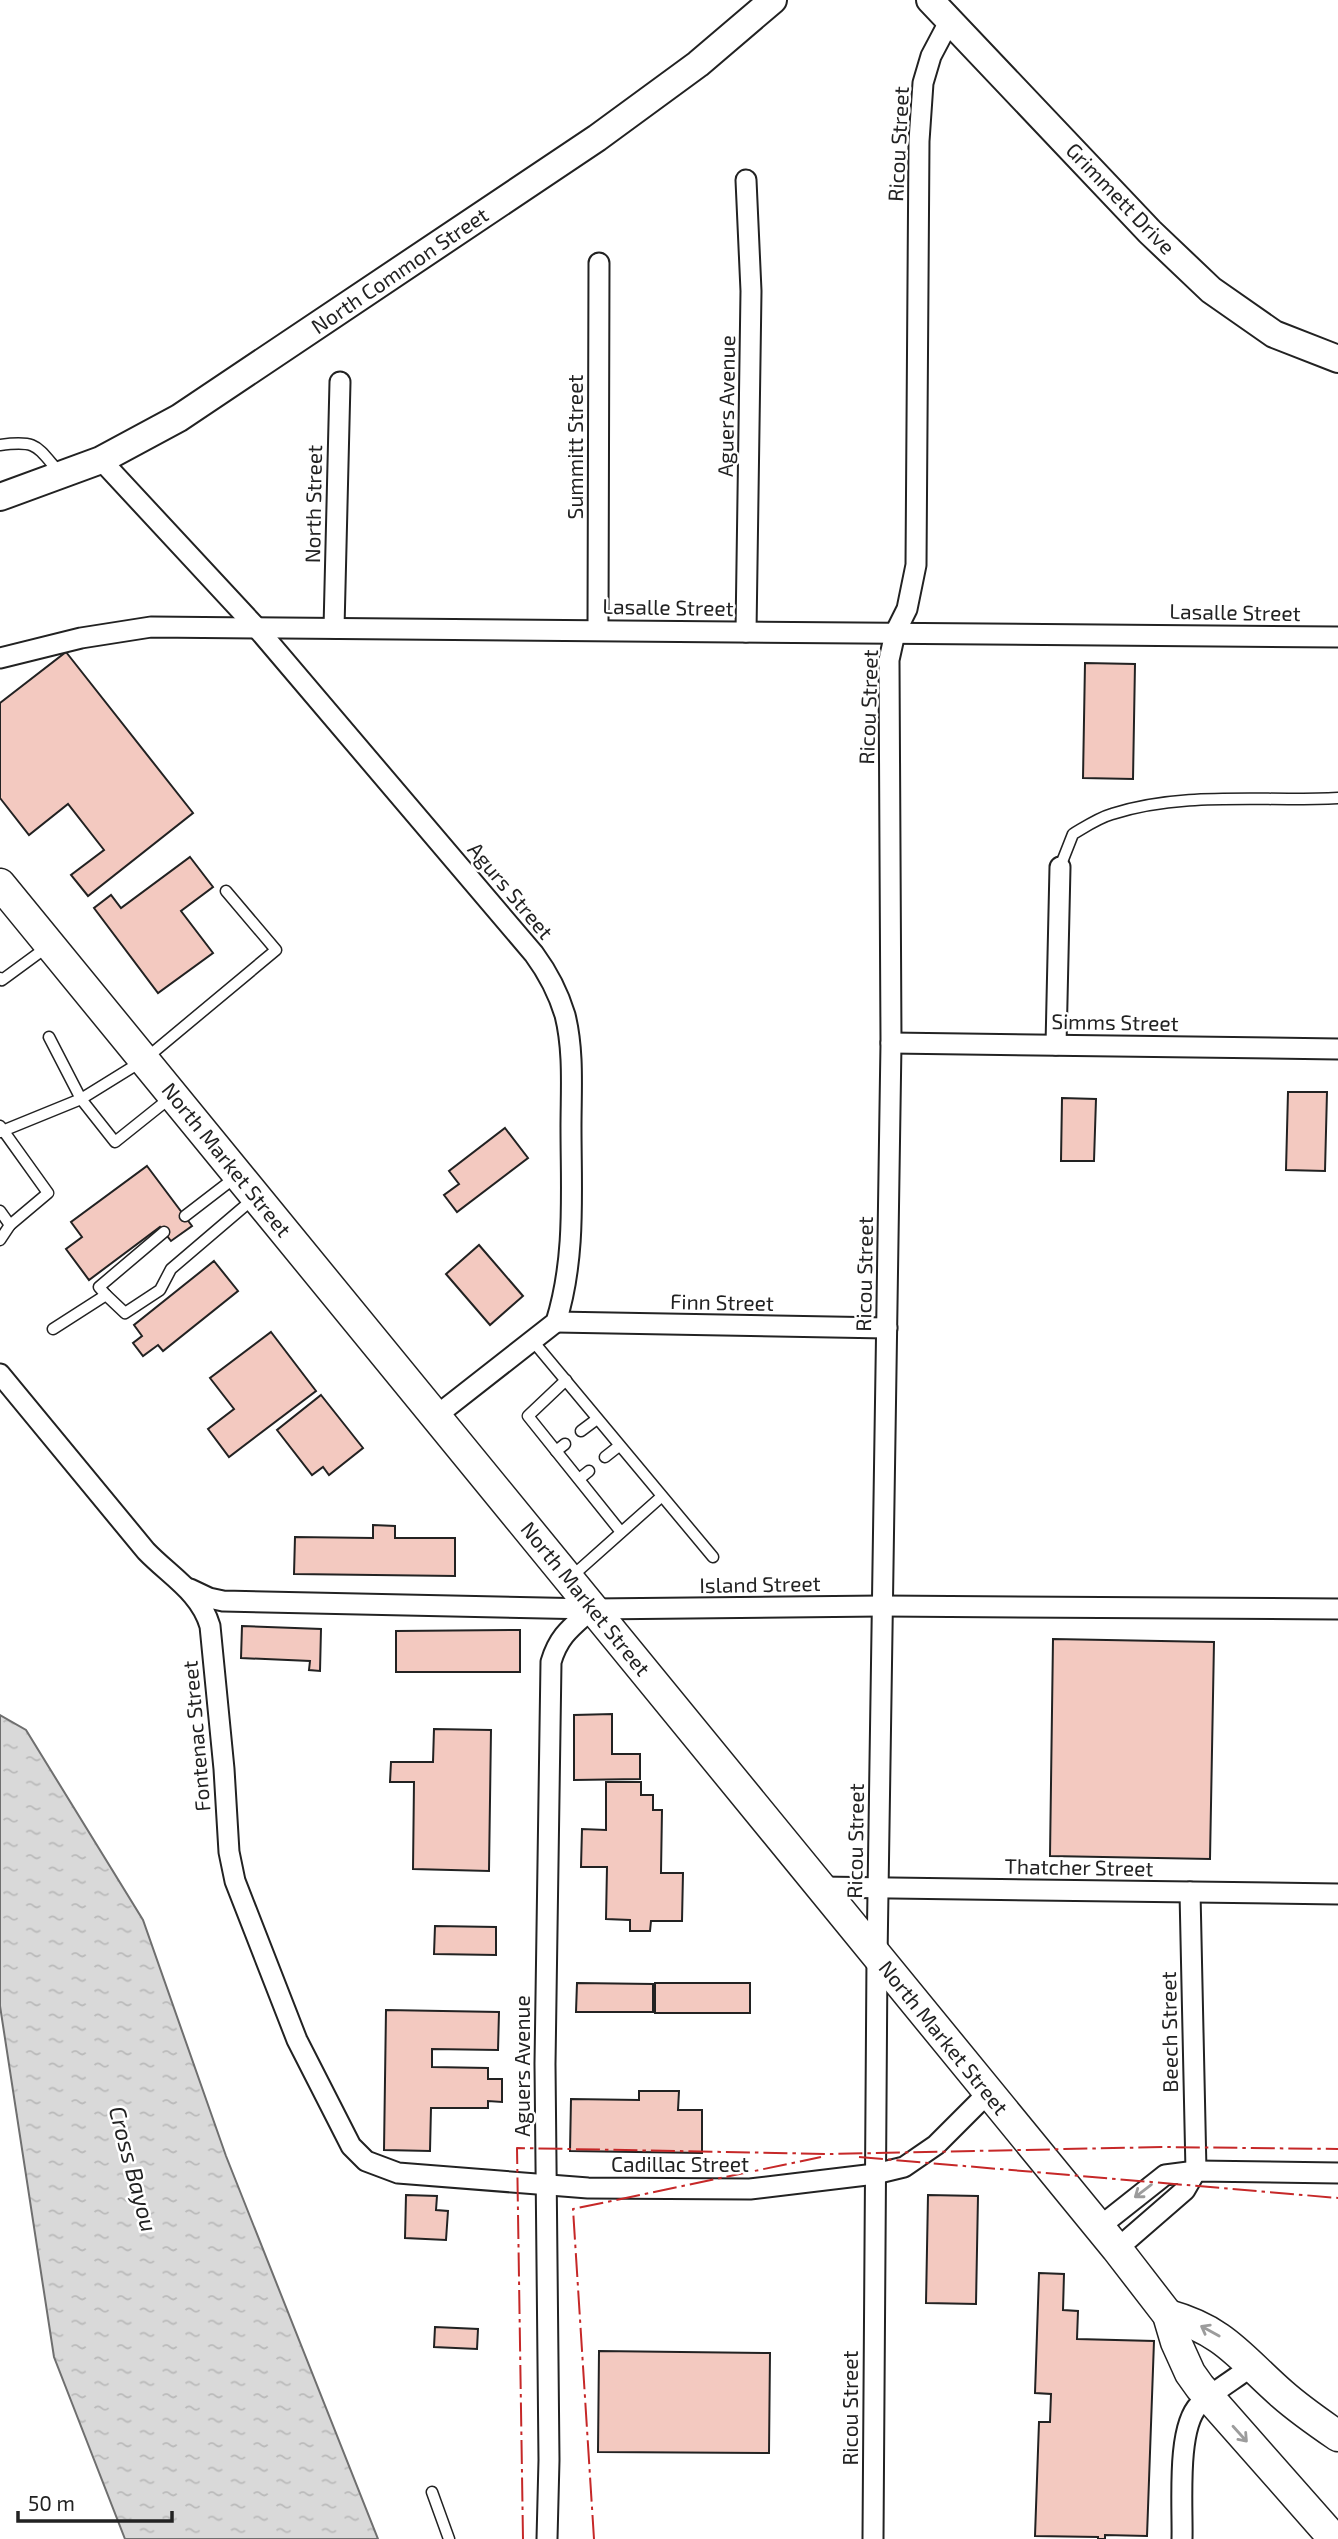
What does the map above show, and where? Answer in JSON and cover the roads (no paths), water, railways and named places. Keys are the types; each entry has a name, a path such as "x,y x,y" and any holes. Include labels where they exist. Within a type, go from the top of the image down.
{"main road":[{"name":"North Common Street","path":"0,497 101,460 179,418 597,138 698,64 773,0"},
{"name":"Grimmett Drive","path":"930,0 1150,232 1211,290 1274,334 1338,359"},
{"name":"North Market Street","path":"0,884 1108,2238 1168,2315 1190,2373 1209,2398 1333,2536"},
{"path":"1168,2315 1209,2330 1220,2337 1284,2397 1338,2436"}],"street":[{"name":"Ricou Street","path":"873,2539 877,1958 891,1044 889,660 895,633 907,609 916,565 919,141 923,83 931,56 950,20"},
{"name":"Aguers Avenue","path":"746,180 751,291 746,632"},
{"name":"Summitt Street","path":"598,630 599,263"},
{"name":"North Street","path":"334,628 340,382"},
{"name":"Agurs Street","path":"101,460 256,627 534,954 556,990 565,1016 570,1062 571,1249 564,1298 556,1322"},
{"name":"Lasalle Street","path":"0,658 116,631 151,628 1338,637"},
{"path":"1056,1045 1060,867"},
{"name":"Simms Street","path":"891,1044 1338,1049"},
{"name":"Finn Street","path":"556,1322 887,1328"},
{"path":"436,1416 556,1322"},
{"name":"Fontenac Street","path":"0,1374 146,1551 201,1603 210,1626 225,1769 229,1852 235,1881 297,2040 351,2146"},
{"name":"Island Street","path":"186,1587 209,1598 223,1601 593,1609 882,1606 1338,1609"},
{"name":"Aguers Avenue","path":"548,2539 545,2064 551,1662 556,1645 593,1609"},
{"name":"Thatcher Street","path":"820,1887 1338,1894"},
{"name":"Beech Street","path":"1190,1892 1196,2171"},
{"name":"Cadillac Street","path":"351,2146 366,2161 398,2173 588,2188 750,2189 875,2174 904,2167 936,2145 988,2093"},
{"path":"1108,2238 1165,2175 1196,2171 1338,2173"},
{"path":"1108,2238 1185,2190 1196,2171"},
{"path":"1182,2539 1185,2430 1192,2414 1252,2366"}],"lane":[{"path":"0,445 23,442 37,447 63,476"},
{"path":"1060,867 1073,834 1108,815 1146,805 1224,799 1338,798"},
{"path":"0,1240 10,1225 48,1193 1,1129 81,1099 144,1060 276,950 226,891"},
{"path":"0,978 2,980 50,946"},
{"path":"49,1037 81,1099 115,1142 173,1096"},
{"path":"185,1216 247,1186"},
{"path":"164,1232 99,1287 125,1313 160,1290 171,1269 247,1186"},
{"path":"0,1211 10,1225"},
{"path":"52,1329 106,1295"},
{"path":"532,1340 713,1557"},
{"path":"566,1380 528,1416 621,1532"},
{"path":"581,1431 597,1419"},
{"path":"556,1451 565,1444"},
{"path":"605,1457 619,1446"},
{"path":"579,1479 589,1471"},
{"path":"569,1580 661,1497"},
{"path":"432,2492 449,2539"}],"water":[{"name":"Cross Bayou","path":"0,1715 26,1730 143,1920 226,2156 378,2539 125,2539 54,2357 0,2006"}]}
